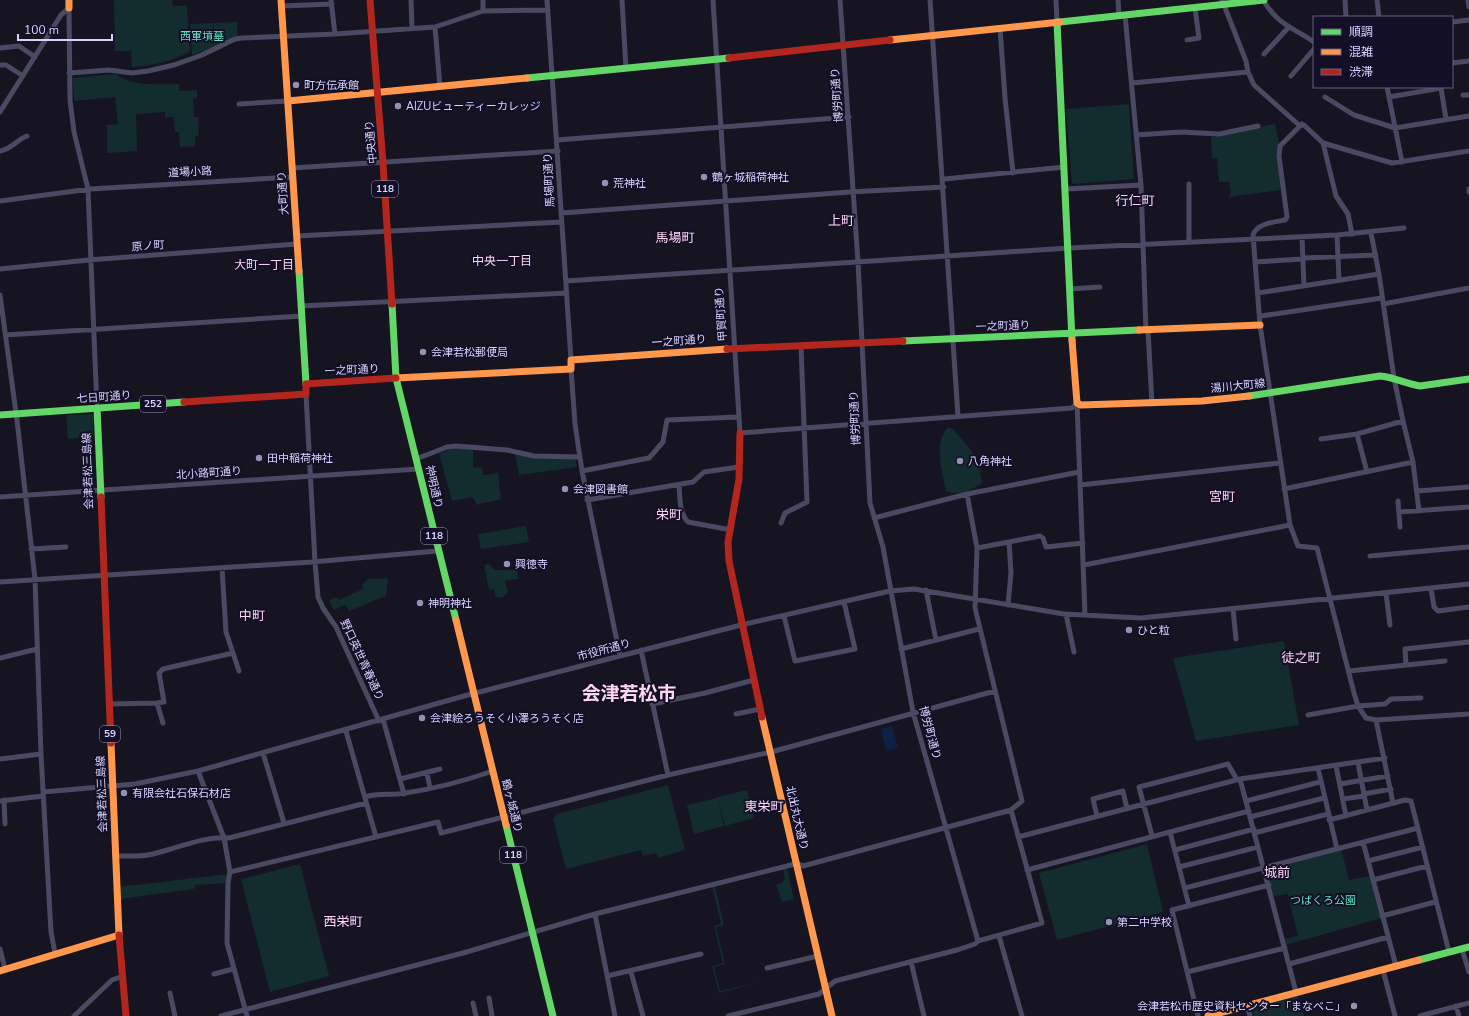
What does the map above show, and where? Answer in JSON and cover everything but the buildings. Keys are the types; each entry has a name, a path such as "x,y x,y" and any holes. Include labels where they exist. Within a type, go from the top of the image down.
{"main road":[{"path":"69,0 70,8"},
{"name":"中央通り","path":"370,0 384,163 396,378"},
{"path":"288,101 552,77 1195,8 1223,2 1264,0"},
{"name":"大町通り","path":"282,3 306,384"},
{"path":"1057,22 1069,248 1075,399 1077,403"},
{"name":"一之町通り","path":"571,360 735,349 1260,325"},
{"path":"571,360 571,369"},
{"name":"一之町通り","path":"306,384 571,369"},
{"name":"湯川大町線","path":"1077,403 1081,406 1152,404 1269,394 1380,376 1394,378 1412,385 1420,386 1469,379"},
{"name":"神明通り","path":"396,378 473,694"},
{"path":"306,384 306,394"},
{"name":"七日町通り","path":"0,415 306,394"},
{"name":"会津若松三島線","path":"97,408 115,856 119,936 126,1016"},
{"name":"甲賀町通り","path":"740,433 739,468 731,530 728,542 729,561 741,625"},
{"name":"北出丸大通り","path":"741,625 832,1016"},
{"name":"鶴ヶ城通り","path":"473,694 553,1016"},
{"path":"2,970 55,953 119,936"},
{"path":"1208,1016 1466,948"}],"street":[{"path":"411,0 412,28"},
{"path":"483,0 484,11"},
{"name":"馬場町通り","path":"547,0 571,360"},
{"path":"622,0 626,69"},
{"name":"甲賀町通り","path":"712,0 740,433"},
{"name":"博労町通り","path":"840,0 858,262 870,503 883,547 913,712 978,941"},
{"path":"930,0 944,179 958,416"},
{"path":"1056,0 1057,22"},
{"path":"1118,0 1122,15 1132,83 1144,245 1147,331 1152,404"},
{"path":"1264,0 1270,10 1288,28 1313,41"},
{"path":"1345,0 1346,16"},
{"path":"1377,0 1379,16"},
{"path":"1468,0 1469,7"},
{"path":"282,3 332,2 335,34"},
{"path":"1223,2 1254,85 1299,125 1304,125 1323,143 1392,163 1469,151"},
{"path":"0,112 62,15 70,8"},
{"path":"70,8 69,73 74,132 88,189 97,408"},
{"path":"1188,40 1199,38 1195,8"},
{"path":"69,73 110,70 132,73 148,71 174,65 202,55 235,39 372,32 435,27 484,11 548,10"},
{"path":"1453,22 1469,20"},
{"path":"435,27 440,87"},
{"path":"1000,28 1005,98 1013,173"},
{"path":"1264,54 1288,28"},
{"path":"0,48 19,46 35,57"},
{"path":"1291,76 1313,51"},
{"path":"1453,63 1469,61"},
{"path":"0,65 6,65 23,76"},
{"path":"1132,83 1248,72"},
{"path":"1387,88 1402,162"},
{"path":"1389,97 1441,88 1446,119"},
{"path":"1325,97 1354,115 1395,128 1469,116"},
{"path":"239,104 288,101"},
{"path":"557,140 849,117"},
{"path":"1302,124 1282,142 1280,151 1287,217 1286,220 1260,226 1253,232 1261,316 1260,325 1269,394 1290,525 1300,548 1317,548 1358,706 1366,718 1376,720 1469,714"},
{"path":"1136,135 1181,132 1219,134 1258,126"},
{"path":"0,151 12,148 18,140 27,136"},
{"path":"1323,143 1336,196 1348,214 1352,234"},
{"path":"292,168 558,151"},
{"path":"944,179 1065,167"},
{"name":"道場小路","path":"0,201 88,189 293,177"},
{"path":"1189,184 1189,242"},
{"path":"1066,189 1140,185"},
{"path":"561,213 944,187"},
{"path":"297,236 562,222"},
{"path":"566,281 1069,248 1371,233 1404,228"},
{"path":"1371,233 1380,274 1394,378 1413,462 1418,511"},
{"path":"1337,235 1339,280"},
{"path":"1302,236 1304,286"},
{"name":"原ノ町","path":"0,269 92,260 297,244"},
{"path":"1255,262 1376,255"},
{"path":"1258,293 1380,274"},
{"path":"1070,289 1100,287"},
{"path":"1261,316 1383,301 1469,288"},
{"path":"301,306 567,293"},
{"path":"0,296 16,414 35,579 43,794 51,932 55,953"},
{"path":"6,334 302,316"},
{"path":"781,523 785,513 807,502 801,346"},
{"path":"571,369 575,424 582,471 620,656"},
{"path":"306,394 311,476"},
{"path":"740,433 865,422 1072,408 1077,403"},
{"path":"1077,403 1085,615"},
{"path":"582,471 649,458 664,442 666,420 739,417"},
{"path":"1321,439 1357,434 1403,421"},
{"path":"1357,434 1367,472"},
{"path":"416,459 447,447 456,446 507,450 534,456 580,457"},
{"path":"1284,489 1413,462"},
{"path":"1080,485 1280,463"},
{"path":"587,500 679,485 693,482 704,472 739,468"},
{"name":"北小路町通り","path":"0,497 418,469"},
{"path":"874,518 967,494 1079,472"},
{"name":"野口英世青春通り","path":"311,476 315,562 320,600 336,627 381,720 404,794"},
{"path":"679,485 682,512 684,518 688,522 731,530"},
{"path":"1417,491 1469,487"},
{"path":"221,1016 247,1013 463,953 595,914 796,864 803,866 1011,810 1022,801 979,629 974,600 977,548 967,494"},
{"path":"1398,501 1400,527"},
{"path":"1399,512 1469,507"},
{"path":"1084,565 1290,525"},
{"path":"977,548 1040,536 1043,538 1046,547 1083,543"},
{"path":"1008,605 1011,573 1009,542"},
{"path":"31,549 66,547"},
{"path":"1370,556 1469,547"},
{"path":"0,582 315,562 318,560 354,559 437,550"},
{"path":"222,568 226,632 239,671"},
{"name":"市役所通り","path":"2,801 43,794 135,784 198,771 346,731 473,694 641,650 741,625 890,591 907,589 926,590 974,600 1066,614 1141,618 1469,584"},
{"path":"1431,588 1434,607 1438,611 1469,607"},
{"path":"926,590 936,640"},
{"path":"1386,593 1390,625"},
{"path":"784,616 795,661 855,649 844,602"},
{"path":"1233,609 1236,639"},
{"path":"1066,614 1074,652"},
{"path":"901,649 979,629"},
{"path":"1406,665 1405,649 1469,642"},
{"path":"0,658 37,649"},
{"path":"641,650 668,775"},
{"path":"109,704 164,702 159,673 163,669 233,653"},
{"path":"1349,671 1445,662"},
{"path":"652,704 705,693 754,680"},
{"path":"230,872 438,822 441,833 668,775 771,752 865,727 913,712 995,691"},
{"path":"1308,715 1358,706 1385,704 1391,700 1421,698"},
{"path":"157,703 163,723"},
{"path":"736,714 760,709"},
{"path":"1376,720 1393,803"},
{"path":"346,731 376,837"},
{"path":"263,753 284,823"},
{"path":"0,759 41,754"},
{"path":"1018,837 1239,779 1358,763 1384,758"},
{"path":"1358,763 1367,810"},
{"path":"1152,836 1139,787 1228,764 1239,779 1246,801 1296,992"},
{"path":"1336,766 1346,816"},
{"path":"1318,768 1320,782 1337,849"},
{"path":"400,779 440,769"},
{"path":"198,771 224,838 230,872 228,883 227,943 247,1013"},
{"path":"115,856 152,854 187,843 224,838 365,800 382,793 404,794 492,771"},
{"path":"427,772 430,788"},
{"path":"1340,784 1388,776"},
{"path":"1246,801 1320,782"},
{"path":"1343,799 1391,789"},
{"path":"1097,816 1093,799 1123,791 1127,809"},
{"path":"1027,870 1152,836 1324,798"},
{"path":"1330,820 1393,803 1411,800 1435,902 1449,952"},
{"path":"2,801 5,824"},
{"path":"728,1016 819,994 835,981 963,948 975,944 978,941 1042,923 1011,810"},
{"path":"1175,850 1328,814"},
{"path":"1185,888 1418,828"},
{"path":"1170,832 1189,906"},
{"path":"1363,842 1396,966"},
{"path":"1179,867 1258,847"},
{"path":"1368,861 1423,847"},
{"path":"1373,880 1427,866"},
{"path":"1198,1016 1172,910 1269,885"},
{"path":"1382,916 1435,902"},
{"path":"595,914 615,1016"},
{"path":"999,936 1022,1016"},
{"path":"1289,964 1388,937"},
{"path":"1187,972 1285,948"},
{"path":"1466,948 1469,972"},
{"path":"0,949 2,970"},
{"path":"607,976 631,972 701,954"},
{"path":"767,968 818,956"},
{"path":"911,962 924,1016"},
{"path":"214,974 234,969"},
{"path":"1383,970 1395,1016"},
{"path":"631,972 643,1016"},
{"path":"74,1016 112,980 123,976"},
{"path":"170,993 175,1016"},
{"path":"489,998 492,1016"},
{"path":"473,1002 476,1016"},
{"path":"1420,1016 1437,1014 1456,1006 1469,1003"},
{"path":"1247,1006 1250,1016"},
{"path":"1456,1006 1459,1016"}],"green space":[{"path":"114,0 172,0 173,6 187,6 190,52 176,58 148,66 132,67 131,51 115,51"},
{"path":"237,22 238,37 214,48 214,23"},
{"name":"西軍墳墓","path":"213,23 214,48 192,55 190,24"},
{"path":"115,74 138,83 179,84 179,91 197,90 197,98 193,99 194,117 198,117 199,135 195,136 195,146 180,147 179,132 175,132 174,117 165,117 165,112 136,114 137,151 107,153 107,125 118,124 115,97 74,101 73,78"},
{"path":"1129,104 1134,179 1072,184 1066,109"},
{"path":"1275,124 1279,142 1277,155 1281,190 1229,197 1231,192 1229,182 1219,182 1217,158 1212,158 1211,137"},
{"path":"93,414 93,437 68,439 66,415"},
{"name":"八角神社","path":"949,427 954,430 977,457 982,482 977,487 968,491 955,493 946,491 941,466 940,448 944,432"},
{"path":"455,448 473,448 473,467 482,468 483,475 498,473 501,499 476,505 473,497 452,501 439,453"},
{"path":"515,454 575,457 577,467 519,475"},
{"path":"526,526 529,542 481,549 482,555 478,534"},
{"path":"490,564 494,570 517,570 518,579 505,581 508,593 502,598 496,597 494,589 489,590 484,565"},
{"path":"388,578 386,596 349,611 346,605 334,610 329,601 337,597 339,600 363,589 362,585 368,579"},
{"path":"1284,641 1299,725 1196,741 1173,658"},
{"path":"668,785 685,850 658,858 657,853 643,856 641,850 566,869 553,819 557,814"},
{"path":"747,790 754,818 725,826 717,797"},
{"path":"717,798 724,826 694,834 687,805"},
{"path":"1147,844 1163,912 1057,940 1039,873"},
{"name":"つばくろ公園","path":"1341,848 1349,880 1371,876 1382,918 1285,945 1284,939 1298,936 1288,894 1273,896 1266,870 1270,867"},
{"path":"300,864 329,976 270,992 241,879"},
{"path":"787,868 794,899 782,902 776,885 783,882 785,878 783,869"},
{"path":"228,874 226,883 195,885 194,889 120,899 119,887"},
{"path":"720,884 715,887 724,925 716,927 725,964 714,967 720,991 762,982 719,993 712,966 723,963 714,926 721,923 712,886"},
{"path":"1297,993 1304,1016 1254,1016 1251,1006"}],"water":[{"path":"892,726 898,748 886,751 881,729"}],"traffic: fast":[{"path":"1060,22 1264,0"},
{"path":"1057,22 1072,340"},
{"path":"527,78 729,58"},
{"path":"299,271 306,384"},
{"path":"392,304 396,378 456,620"},
{"path":"903,341 1139,330"},
{"path":"1249,396 1380,376 1420,386 1469,379"},
{"path":"0,415 184,402"},
{"path":"97,408 101,497"},
{"path":"506,825 553,1016"},
{"path":"1419,960 1469,947"}],"traffic: slow":[{"path":"69,0 69,8"},
{"path":"281,0 299,271"},
{"path":"890,40 1060,22"},
{"path":"288,101 527,78"},
{"path":"1139,330 1260,325"},
{"path":"1072,340 1077,403 1081,405 1202,401 1249,396"},
{"path":"396,378 571,369 571,360 727,349"},
{"path":"456,620 506,825"},
{"path":"762,717 832,1016"},
{"path":"0,971 119,935 111,743"},
{"path":"1208,1016 1419,960"}],"traffic: jam":[{"path":"370,0 383,163 392,304"},
{"path":"729,58 890,40"},
{"path":"727,349 903,341"},
{"path":"184,402 306,394 306,384 396,378"},
{"path":"740,433 739,479 728,542 729,561 762,717"},
{"path":"101,497 111,743"},
{"path":"119,935 126,1016"}],"place":[{"name":"町方伝承館","path":"296,85"},
{"name":"AIZUビューティーカレッジ","path":"398,106"},
{"name":"鶴ヶ城稲荷神社","path":"704,177"},
{"name":"荒神社","path":"605,183"},
{"name":"会津若松郵便局","path":"423,352"},
{"name":"田中稲荷神社","path":"259,458"},
{"name":"八角神社","path":"960,461"},
{"name":"会津図書館","path":"565,489"},
{"name":"興徳寺","path":"507,564"},
{"name":"神明神社","path":"420,603"},
{"name":"ひと粒","path":"1129,630"},
{"name":"会津絵ろうそく小澤ろうそく店","path":"422,718"},
{"name":"有限会社石保石材店","path":"124,793"},
{"name":"第二中学校","path":"1109,922"},
{"name":"会津若松市歴史資料センター「まなべこ」","path":"1354,1006"}],"district":[{"name":"行仁町","path":"1135,201"},
{"name":"上町","path":"841,221"},
{"name":"馬場町","path":"675,238"},
{"name":"中央一丁目","path":"502,261"},
{"name":"大町一丁目","path":"264,265"},
{"name":"宮町","path":"1222,497"},
{"name":"栄町","path":"669,515"},
{"name":"中町","path":"252,616"},
{"name":"徒之町","path":"1301,658"},
{"name":"会津若松市","path":"629,694"},
{"name":"東栄町","path":"764,807"},
{"name":"城前","path":"1277,873"},
{"name":"西栄町","path":"343,922"}]}
